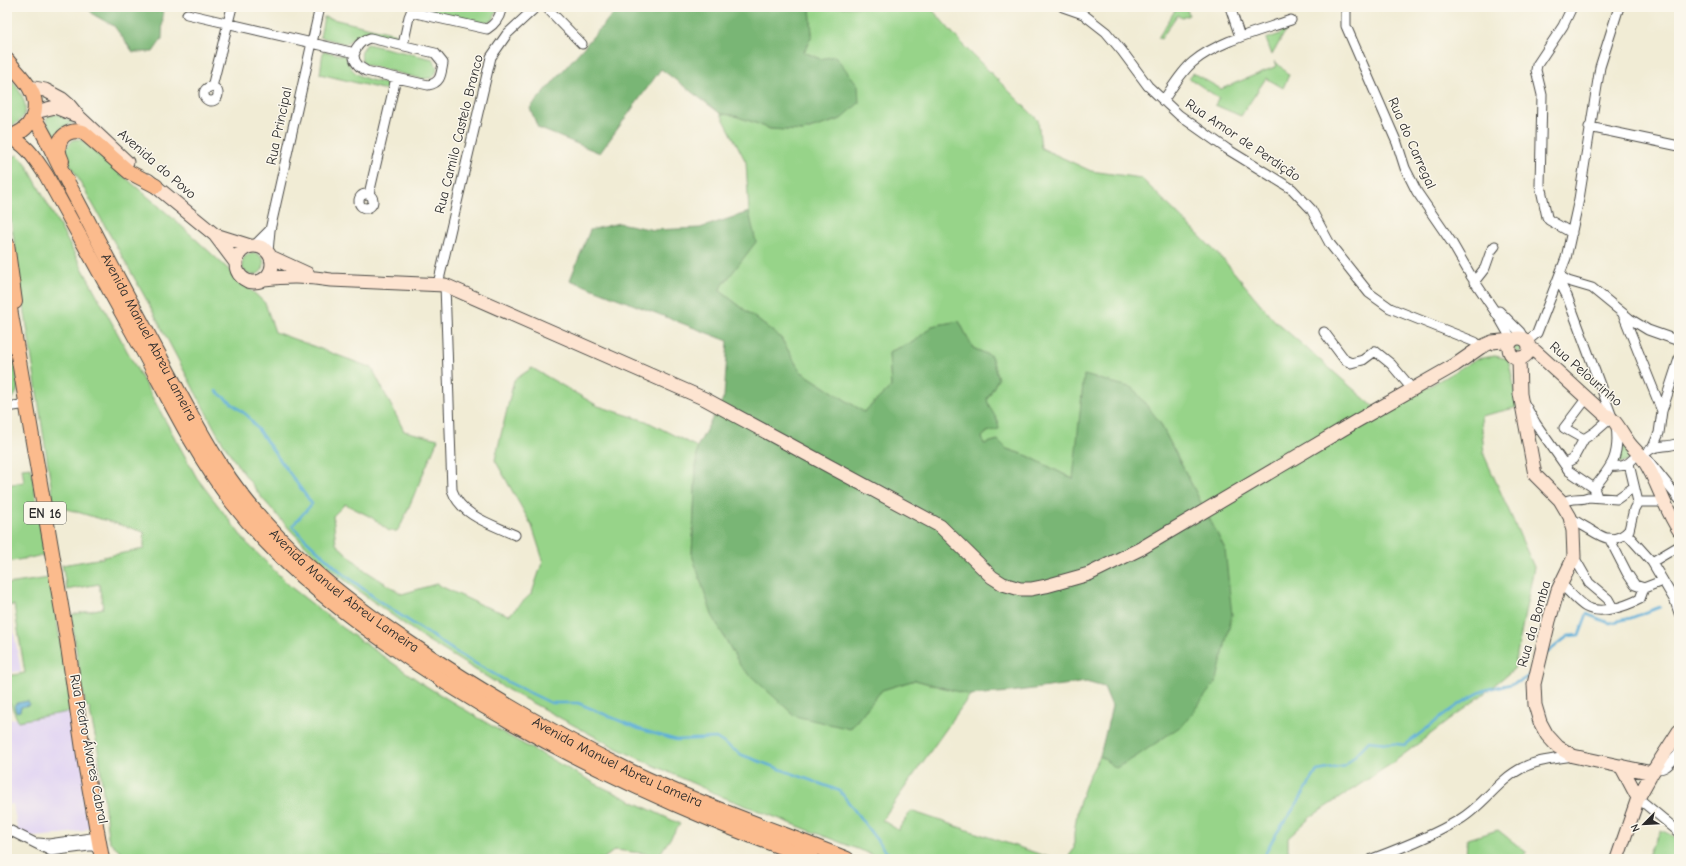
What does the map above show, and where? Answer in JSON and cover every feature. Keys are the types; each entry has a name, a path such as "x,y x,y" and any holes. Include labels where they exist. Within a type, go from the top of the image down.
{"main road":[{"path":"7,60 29,87 34,99 34,115 24,130 8,137"},
{"name":"Avenida Manuel Abreu Lameira","path":"34,115 91,227 203,436 222,466 260,518 302,561 322,579 378,622 454,673 521,714 627,769 690,798 847,859"},
{"path":"91,227 81,198 58,150 59,143 64,136 76,131 83,132 129,172 156,186"},
{"name":"Avenida Manuel Abreu Lameira","path":"8,137 16,140 27,148 46,175 210,472 252,526 296,573 345,612 412,661 516,725 622,780 680,806 812,859"},
{"name":"Rua Pedro Álvares Cabral","path":"7,244 24,386"},
{"name":"Rua Pedro Álvares Cabral","path":"7,291 67,640 81,739 91,773"},
{"name":"Rua Pedro Álvares Cabral","path":"67,640 86,722 91,773 99,820 101,852"},
{"name":"Rua Pedro Álvares Cabral","path":"99,820 101,852"}],"street":[{"path":"212,87 232,7"},
{"name":"Rua Principal","path":"270,255 270,230 320,7"},
{"path":"403,45 412,9 486,29 493,26 499,18 501,10 498,7"},
{"name":"Rua Camilo Castelo Branco","path":"515,535 470,513 460,506 452,490 441,285 491,57 507,34 536,7"},
{"path":"546,7 582,44"},
{"name":"Rua Amor de Perdição","path":"1063,7 1083,14 1106,32 1148,86 1163,101 1227,149 1292,189 1311,209 1330,244 1369,293 1390,308 1475,342 1481,347"},
{"path":"1230,7 1240,37"},
{"name":"Rua do Carregal","path":"1346,7 1346,26 1372,89 1397,143 1405,168 1417,192 1452,244 1474,282 1488,301"},
{"path":"1572,7 1562,26 1537,65 1536,70 1542,95 1540,185 1547,217 1549,220 1572,233"},
{"path":"1481,347 1520,347 1537,333 1559,277 1572,233 1579,199 1600,67 1618,7"},
{"path":"187,14 355,53"},
{"path":"1163,101 1192,62 1207,52 1240,37 1291,20"},
{"path":"370,38 403,45 435,53 443,63 441,78 434,84 428,85 396,78 366,71 358,65 355,58 357,46 362,40 370,38"},
{"path":"369,194 396,78"},
{"name":"Avenida do Povo","path":"29,87 45,90 62,99 78,116 156,186 215,235 236,263 239,274 243,278 253,282 289,275 331,280 441,285"},
{"name":"Avenida do Povo","path":"34,115 55,107 78,116"},
{"path":"1590,127 1679,146"},
{"path":"236,263 238,254 245,247 252,245 270,230"},
{"name":"Avenida do Povo","path":"215,235 262,247 270,255 313,277"},
{"path":"1474,282 1485,268 1495,246"},
{"path":"264,279 271,272 272,267 270,255"},
{"path":"1559,277 1592,288 1623,314 1648,330 1679,341"},
{"path":"1559,277 1614,420 1618,440 1611,466 1594,488"},
{"path":"441,285 705,399 940,526 992,577 1003,584 1020,589 1031,589 1046,586 1089,574 1140,549 1355,422 1413,390 1455,365 1481,347 1492,342 1499,341 1520,347"},
{"path":"1488,301 1497,321 1499,341"},
{"path":"1488,301 1520,347 1520,394 1535,475 1560,500 1570,517 1602,537 1620,538 1626,533 1629,530 1634,509 1638,502 1629,464"},
{"path":"1623,314 1662,411"},
{"path":"1324,332 1345,360 1351,363 1363,360 1375,351 1391,364 1413,390"},
{"name":"Rua Pelourinho","path":"1520,347 1535,351 1586,399 1614,420 1639,454 1654,478 1672,520 1679,530"},
{"path":"1653,448 1659,433 1662,411 1679,359"},
{"path":"1520,394 1536,424 1564,464 1569,470 1594,488 1597,497"},
{"path":"1584,439 1564,428 1586,399"},
{"path":"7,407 27,404"},
{"path":"1564,464 1572,459 1584,439 1614,420"},
{"path":"1611,466 1619,467 1629,464 1633,458 1653,448 1679,443"},
{"path":"1639,454 1648,460 1679,499"},
{"path":"1562,504 1570,499 1584,499 1588,497 1617,499 1634,487"},
{"path":"1638,502 1664,502"},
{"path":"1570,517 1574,557 1589,583 1608,599 1613,608"},
{"path":"1626,533 1652,562 1662,581 1677,599 1679,613"},
{"path":"1609,538 1627,573 1635,584 1644,588 1662,581"},
{"path":"1652,562 1679,546"},
{"name":"Rua da Bomba","path":"1574,557 1561,584 1549,621 1534,684 1535,705 1540,722 1547,735 1558,747 1573,756 1621,766 1654,770"},
{"path":"1561,584 1585,606 1593,610 1624,606 1640,599 1644,588"},
{"path":"1617,859 1638,798 1679,732"},
{"path":"1654,770 1665,768 1679,753"},
{"path":"1372,859 1393,851 1458,820 1476,808 1507,778 1521,768 1533,763 1573,756"},
{"path":"1621,766 1638,798 1679,832"},
{"path":"33,843 49,844 78,839 89,831 99,820"},
{"path":"7,829 51,851 101,852"},
{"path":"78,839 101,852"}],"shaded area":[{"path":"7,605 9,605 21,671 7,673"},
{"path":"74,709 92,820 89,827 83,831 19,838 13,804 7,805 7,720"}],"green space":[{"path":"86,7 161,7 163,13 162,39 153,52 133,52 114,26 94,15"},
{"path":"426,7 498,8 493,20 485,24 428,12 425,9"},
{"path":"619,7 810,7 812,35 804,52 820,59 835,56 858,85 859,103 841,119 803,131 770,129 732,115 721,114 661,69 600,153 538,128 530,108"},
{"path":"810,7 930,7 963,45 1038,120 1041,148 1091,171 1141,178 1222,258 1274,320 1382,414 1476,359 1495,356 1508,359 1519,407 1481,416 1484,455 1534,567 1514,669 1391,764 1312,816 1288,838 1288,850 1295,859 1067,859 1074,849 1074,833 1078,807 1088,778 1100,756 1116,768 1225,549 1159,421 1073,479 1028,456 1007,449 998,440 984,444 982,437 999,422 988,407 987,399 998,379 991,356 973,348 959,321 932,326 915,341 889,352 891,387 864,412 800,371 781,338 719,290 755,242 749,212 746,162 721,114 732,115 770,129 803,131 841,119 820,59 804,52 812,35"},
{"path":"1177,7 1186,7 1189,15 1182,18 1177,15 1161,39 1158,38"},
{"path":"324,17 396,34 394,39 364,33 353,38 346,44 320,37"},
{"path":"1289,25 1272,55 1266,39 1280,34 1286,26"},
{"path":"367,44 433,59 437,68 436,73 431,78 422,79 367,65 363,63 361,55 363,48"},
{"path":"323,51 346,56 348,63 356,73 367,79 387,84 386,90 320,74"},
{"path":"1275,61 1289,75 1283,88 1266,78 1241,116 1215,105 1219,98 1189,78 1193,73 1221,89 1277,66"},
{"path":"7,74 21,95 25,110 23,116 18,122 8,127 7,127"},
{"path":"55,114 60,115 73,123 63,127 54,136 46,120 48,116"},
{"path":"78,139 83,141 176,221 265,303 275,332 372,368 404,431 438,439 402,523 397,531 389,531 371,517 345,504 333,516 336,544 366,571 402,594 436,584 481,605 509,615 532,593 543,560 532,526 495,460 514,380 532,368 598,406 646,421 697,447 692,555 850,729 882,690 915,680 970,695 882,820 898,830 911,811 1054,859 883,859 723,797 618,749 508,690 425,639 357,590 321,561 293,533 262,498 234,460 217,433 145,297 69,162 65,149 73,140"},
{"path":"18,155 25,162 197,478 246,542 292,588 351,634 426,686 505,734 596,784 680,824 659,855 615,850 603,859 424,859 421,857 417,859 123,859 126,856 110,842 108,837 99,755 89,707 86,707 71,615 103,608 99,584 67,590 62,565 144,549 144,532 54,505 7,194 7,161 11,157"},
{"path":"749,212 756,242 719,290 781,338 800,371 864,412 891,387 889,352 915,341 932,326 959,321 973,348 991,356 998,379 987,399 999,425 999,429 987,432 982,437 984,444 998,440 1007,449 1028,456 1073,479 1084,375 1133,388 1159,421 1225,549 1232,615 1217,680 1184,724 1134,758 1116,768 1100,756 1112,706 1104,687 1086,682 1010,692 970,695 915,680 882,690 850,729 795,716 741,667 712,615 692,555 697,447 724,397 728,341 570,280 590,230 619,223 654,230 700,228"},
{"path":"249,253 257,253 264,260 264,268 257,275 249,275 242,268 242,260"},
{"path":"7,334 18,387 14,396 7,401"},
{"path":"1519,343 1524,348 1519,353 1514,348"},
{"path":"1621,442 1628,450 1631,459 1617,464"},
{"path":"31,467 45,555 7,562 7,485 24,482 22,468"},
{"path":"49,578 73,711 18,721 7,697 7,676 25,673 14,605 7,606 7,584"},
{"path":"1498,830 1527,853 1518,859 1466,859 1467,839"},
{"path":"1661,830 1679,839 1679,859 1646,859"}],"water":[{"path":"28,701 29,705 21,707 20,711 16,712 14,705"}],"waterway":[{"path":"216,391 248,416 312,504 292,526 341,572 382,603 459,654 508,682 551,703 578,703 639,729 676,740 716,738 742,755 840,791 885,851 899,859"},
{"path":"1547,653 1568,636 1579,635 1587,614 1609,623 1631,618 1660,607"},
{"path":"1264,859 1272,840 1299,801 1317,771 1345,766 1369,741 1405,745 1473,696 1489,689 1521,681 1531,673"}]}
